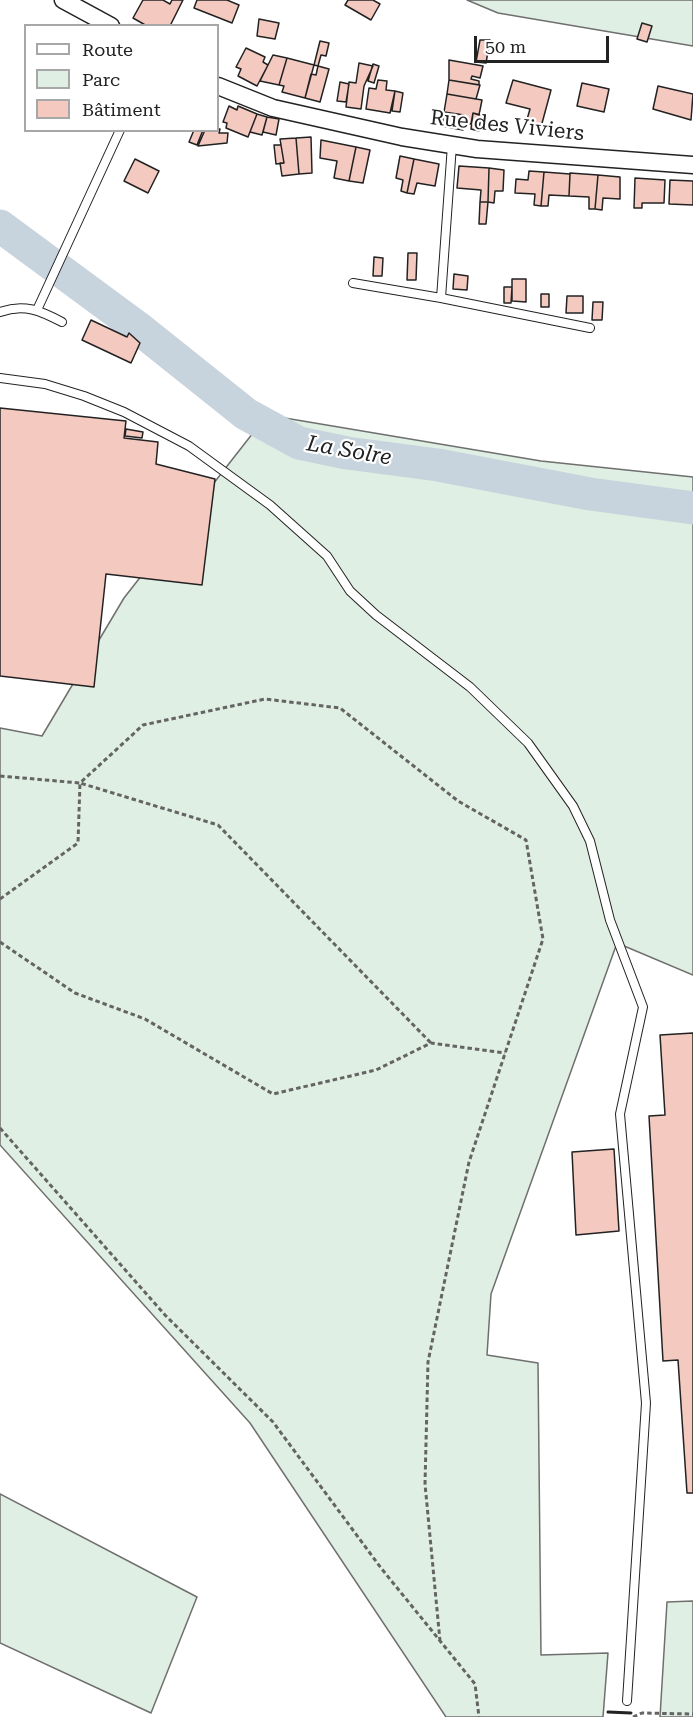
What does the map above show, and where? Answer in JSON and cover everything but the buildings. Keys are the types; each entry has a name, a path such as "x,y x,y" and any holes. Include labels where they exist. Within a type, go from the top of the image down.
{"street":[{"path":"63,0 107,24"},
{"name":"Rue des Viviers","path":"219,86 273,108 402,137 452,145 693,165"}],"lane":[{"path":"37,310 119,132"},
{"path":"441,298 452,145"},
{"path":"353,283 590,328"},
{"path":"0,312 10,308 37,310 62,322"},
{"path":"0,378 45,384 124,412 189,446 270,504 327,556 350,591 376,615 470,687 528,743 573,806 590,842 610,920 643,1007 620,1114 646,1402 627,1701"}],"path":[{"path":"0,899 78,843 80,783 143,725 265,699 340,708 458,801 526,840 543,939 469,1162 428,1362 425,1484 440,1641"},
{"path":"0,776 80,783 218,825 431,1043"},
{"path":"0,942 75,993 145,1018 273,1094 376,1070 431,1043 505,1053"},
{"path":"0,1128 165,1316 273,1422 381,1568 474,1684 479,1717"},
{"path":"633,1717 642,1713 693,1714"}],"green space":[{"path":"467,0 693,0 693,46 498,13"},
{"path":"267,415 541,461 693,477 693,975 617,943 491,1294 487,1355 538,1363 541,1655 608,1653 603,1717 446,1717 250,1423 0,1145 0,728 42,736 124,598"},
{"path":"0,1494 197,1597 151,1713 0,1643"},
{"path":"693,1601 693,1717 660,1717 667,1602"}],"waterway":[{"name":"La Solre","path":"0,226 137,327 246,414 299,443 347,453 438,465 590,494 693,508"}],"wall":[{"path":"608,1712 631,1713"}]}
